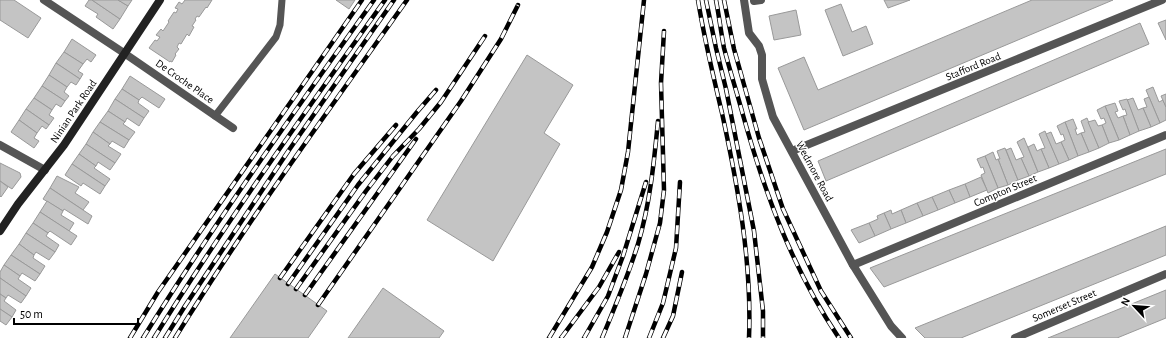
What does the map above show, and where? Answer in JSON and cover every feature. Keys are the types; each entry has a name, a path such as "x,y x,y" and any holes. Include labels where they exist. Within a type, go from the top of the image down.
{"street":[{"name":"De Croche Place","path":"44,0 233,128"},
{"name":"Ninian Park Road","path":"0,231 18,204 64,145 160,0"},
{"name":"Wedmore Road","path":"744,0 749,33 759,46 762,55 762,79 773,117 853,266 891,326 902,338"},
{"name":"Stafford Road","path":"792,151 1162,0"},
{"name":"Compton Street","path":"853,266 1166,135"},
{"path":"0,145 45,170"},
{"name":"Somerset Street","path":"1015,338 1166,274"}],"lane":[{"path":"215,116 276,37 280,25 282,0"}],"building":[{"path":"0,0 14,0 41,18 28,38 0,20"},
{"path":"89,0 92,0 120,19 113,29 96,17 98,14 85,6"},
{"path":"92,0 118,0 128,6 120,19"},
{"path":"118,0 132,0 128,6"},
{"path":"185,0 212,0 199,17 197,16 192,26 194,27 189,36 187,34 181,44 179,43 177,47 179,49 172,62 170,62 149,48 155,40 157,41 160,37 156,35 161,29 163,31 174,12 176,13 178,9 175,8 179,2 182,4"},
{"path":"336,0 355,0 349,9"},
{"path":"884,0 910,0 888,8"},
{"path":"1032,0 1113,0 804,130 778,68 804,57 818,90"},
{"path":"841,4 852,32 866,26 873,44 843,56 825,10"},
{"path":"796,10 801,35 774,40 769,16"},
{"path":"1166,20 1166,40 1158,23"},
{"path":"1140,23 1149,44 826,181 818,161"},
{"path":"72,39 96,55 91,62 87,59 83,64 64,52"},
{"path":"64,52 83,64 78,71 83,74 80,79 56,63"},
{"path":"527,55 573,85 544,133 560,144 493,261 427,220"},
{"path":"56,63 80,79 76,85 71,82 67,87 49,75"},
{"path":"49,75 67,87 64,92 69,96 65,101 42,86"},
{"path":"130,76 165,99 159,108 142,97 139,100 122,89"},
{"path":"42,86 65,101 61,107 56,104 52,110 34,98"},
{"path":"1153,87 1159,102 1163,100 1166,107 1166,120 1160,123 1146,90"},
{"path":"122,89 139,100 138,103 149,111 144,118 115,99"},
{"path":"1166,94 1166,107 1161,96"},
{"path":"1149,97 1160,123 1151,127 1143,108 1147,107 1144,99"},
{"path":"34,98 52,110 49,115 54,118 49,125 26,109"},
{"path":"1133,98 1138,110 1143,108 1151,127 1139,131 1127,100"},
{"path":"115,99 144,118 139,126 127,118 125,122 108,111"},
{"path":"1127,99 1139,131 1130,135 1123,116 1127,115 1125,109 1123,110 1119,101"},
{"path":"1115,103 1118,111 1115,112 1118,118 1123,116 1130,135 1119,140 1105,106"},
{"path":"1105,106 1119,140 1109,143 1102,125 1106,123 1104,118 1101,119 1097,110"},
{"path":"26,109 49,125 46,129 42,126 37,133 19,120"},
{"path":"108,111 125,122 123,124 135,132 129,140 100,122"},
{"path":"1087,118 1099,148 1089,152 1081,133 1085,132 1081,121"},
{"path":"1073,119 1077,129 1075,129 1077,135 1081,133 1089,152 1078,156 1065,122"},
{"path":"19,120 37,133 34,138 39,141 34,148 11,132"},
{"path":"1095,120 1098,126 1102,125 1109,143 1099,148 1088,122"},
{"path":"100,122 129,140 124,148 112,141 110,144 93,132"},
{"path":"1065,122 1078,156 1069,160 1061,142 1065,140 1063,134 1061,135 1057,126"},
{"path":"1045,131 1059,164 1049,168 1041,149 1045,148 1039,134"},
{"path":"93,132 110,144 108,146 121,154 115,163 86,144"},
{"path":"1051,132 1056,144 1061,142 1069,160 1059,164 1046,134"},
{"path":"1024,138 1038,172 1029,176 1021,158 1024,157 1017,142"},
{"path":"86,144 115,163 110,170 98,162 96,166 79,154"},
{"path":"1034,144 1037,151 1041,149 1049,168 1038,172 1028,147"},
{"path":"1005,148 1018,180 1008,185 998,159 1000,159 997,151"},
{"path":"1011,148 1016,160 1021,158 1029,176 1018,180 1006,150"},
{"path":"1166,149 1166,174 884,287 870,268"},
{"path":"993,152 996,160 998,159 1008,185 998,188 985,156"},
{"path":"79,154 96,166 94,168 110,179 105,186 72,164"},
{"path":"985,156 998,188 988,193 981,175 985,173 983,167 981,168 977,159"},
{"path":"0,163 20,173 21,177 12,189 0,181"},
{"path":"72,164 105,186 100,194 83,183 81,186 65,175"},
{"path":"57,176 79,187 75,193 89,202 83,210 50,188"},
{"path":"981,177 987,190 970,197 965,184"},
{"path":"0,181 8,187 1,197 0,196"},
{"path":"965,184 970,197 955,203 949,190"},
{"path":"50,188 92,216 88,224 64,209 63,211 43,199"},
{"path":"949,190 955,203 938,210 932,197"},
{"path":"932,197 938,210 923,216 917,203"},
{"path":"47,201 63,211 61,215 74,223 69,231 40,212"},
{"path":"917,203 923,216 906,223 901,210"},
{"path":"891,210 892,214 901,210 906,223 891,229 884,213"},
{"path":"40,212 77,236 71,245 50,231 48,233 33,223"},
{"path":"884,213 891,229 875,236 869,223 878,219 877,216"},
{"path":"33,223 48,233 46,236 59,245 55,252 26,233"},
{"path":"869,223 875,236 859,243 851,230"},
{"path":"1166,226 1166,255 961,338 925,338 915,328"},
{"path":"26,233 55,252 49,260 36,252 34,255 19,244"},
{"path":"19,244 34,255 33,258 45,266 40,274 11,255"},
{"path":"11,255 40,274 35,281 22,273 20,276 4,265"},
{"path":"4,265 20,276 18,279 31,288 26,296 0,278 0,272"},
{"path":"275,274 327,311 308,338 230,338"},
{"path":"0,278 26,296 21,303 8,295 6,298 0,294"},
{"path":"383,288 444,331 439,338 348,338"},
{"path":"1166,290 1166,318 1117,338 1048,338"},
{"path":"0,294 6,298 4,301 16,310 12,317 0,309"},
{"path":"0,309 12,317 6,325 0,321"}],"railway":[{"path":"130,338 158,292 362,0"},
{"path":"143,338 227,209 374,0"},
{"path":"154,338 238,209 385,0"},
{"path":"165,338 289,150 394,0"},
{"path":"175,338 259,209 407,0"},
{"path":"549,338 592,267 607,232 621,190 628,152 644,0"},
{"path":"698,0 728,141 743,225 748,281 749,338"},
{"path":"706,0 726,89 754,231 763,311 763,338"},
{"path":"716,0 726,57 761,174 771,202 794,258 808,286 839,338"},
{"path":"724,0 734,49 759,138 783,209 821,291 851,338"},
{"path":"318,305 461,101 501,39 518,5"},
{"path":"625,338 646,274 660,223 664,190 661,83 664,31"},
{"path":"296,289 393,156 419,129 441,102 485,36"},
{"path":"288,284 358,185 436,90"},
{"path":"602,338 626,280 646,214 658,121"},
{"path":"280,278 354,174 396,125"},
{"path":"305,295 416,139"},
{"path":"584,338 608,296 623,256 646,182"},
{"path":"649,338 663,303 676,248 680,182"},
{"path":"561,338 599,287 619,252"},
{"path":"663,338 673,316 682,272"}]}
